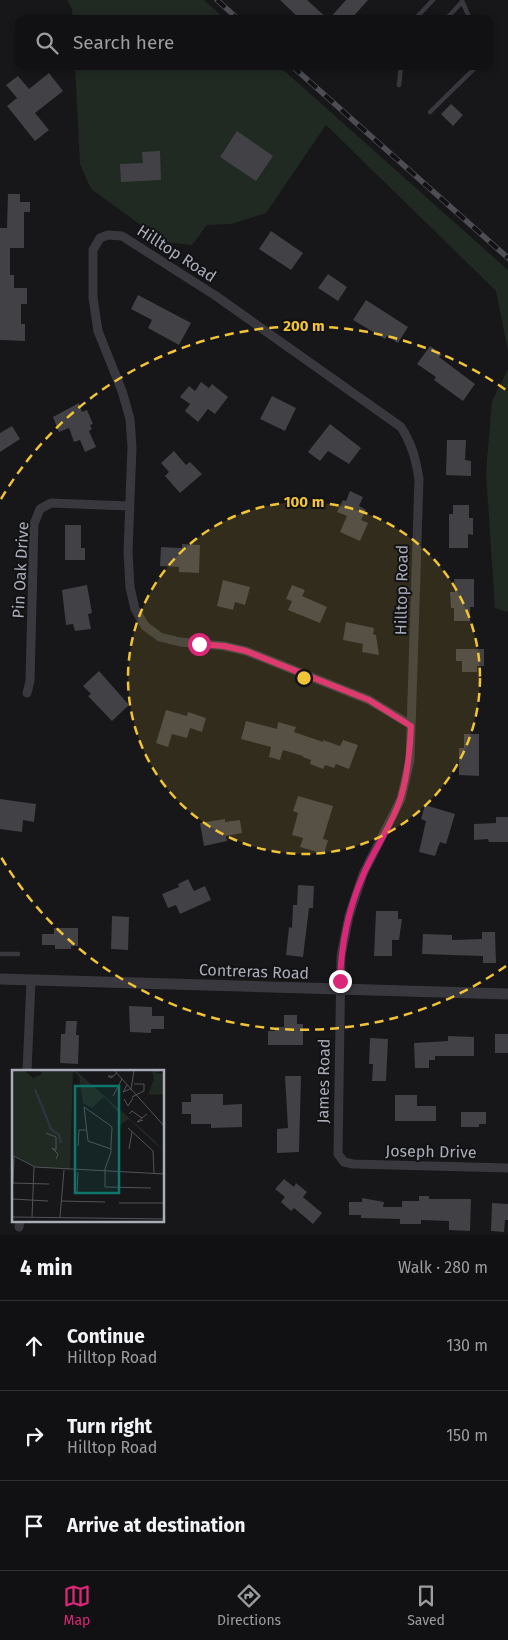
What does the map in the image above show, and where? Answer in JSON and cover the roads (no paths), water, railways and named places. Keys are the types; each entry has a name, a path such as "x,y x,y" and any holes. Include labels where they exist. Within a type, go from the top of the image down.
{"street":[{"name":"Hilltop Road","path":"340,990 341,956 349,916 363,874 401,799 410,760 419,480 416,459 409,439 400,427 216,296 122,236 108,234 100,238 93,250 93,298 98,331 122,390 130,419 132,447 129,506 130,587 135,609 145,626 160,636 180,642 224,646 246,651 369,700 411,726"},
{"name":"Pin Oak Drive","path":"27,693 30,682 34,524 40,509 51,503 129,506"},
{"name":"Contreras Road","path":"0,979 508,994"},
{"path":"27,1070 31,981"},
{"name":"James Road","path":"340,990 337,1146 338,1154 344,1162 353,1164"},
{"name":"Joseph Drive","path":"353,1164 508,1168"}],"lane":[{"path":"419,15 433,0"},
{"path":"450,15 462,1 468,15"},
{"path":"400,85 401,70"},
{"path":"430,112 474,70"},
{"path":"0,954 18,954"}],"railway":[{"path":"217,0 234,15"},
{"path":"296,70 508,258"}]}
